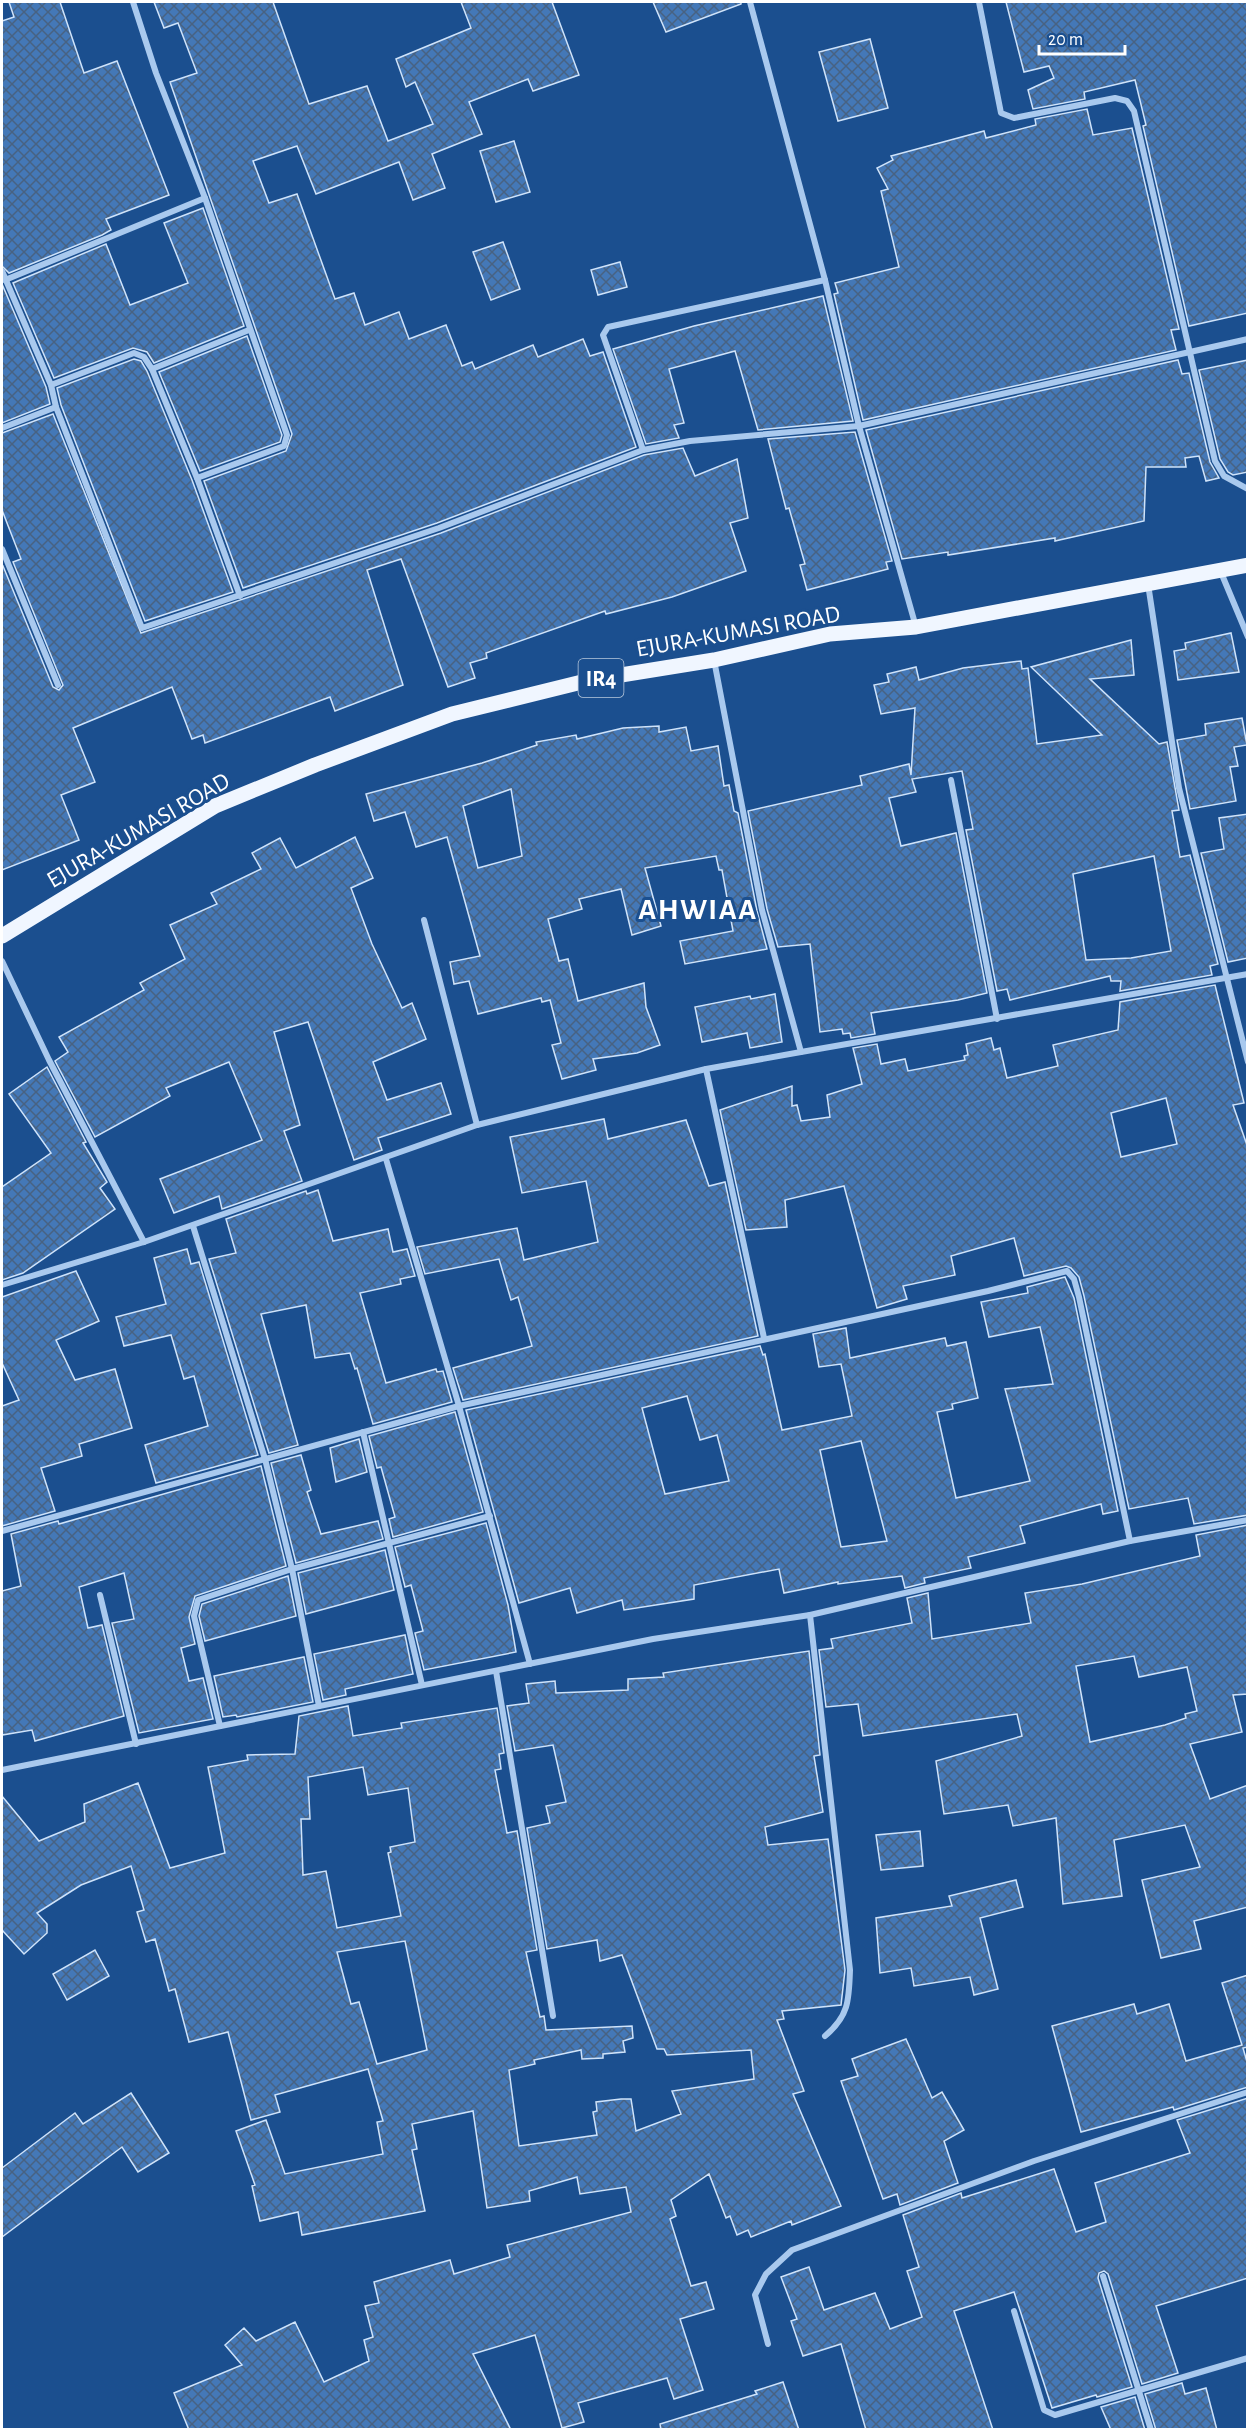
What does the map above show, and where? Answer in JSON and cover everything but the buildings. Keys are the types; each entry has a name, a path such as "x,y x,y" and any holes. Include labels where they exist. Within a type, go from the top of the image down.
{"main road":[{"name":"EJURA-KUMASI ROAD","path":"2,936 214,806 315,765 452,714 590,680 714,660 830,634 915,627 1248,564"}],"street":[{"path":"133,2 156,73 205,198 287,435 284,446 197,478"},
{"path":"750,2 825,280 859,426 915,627"},
{"path":"979,2 1000,113 1014,118 1115,98 1127,101 1134,111 1215,461 1224,476 1248,489"},
{"path":"5,280 205,198"},
{"path":"2,271 51,385 56,407 142,628 439,528 643,450 690,441 859,426 1248,339"},
{"path":"643,450 603,335 608,327 825,280"},
{"path":"152,369 249,330"},
{"path":"51,385 134,353 144,357 152,369 197,478 240,596"},
{"path":"2,428 56,407"},
{"path":"2,549 58,685"},
{"path":"1220,570 1248,637"},
{"path":"1148,584 1179,788 1248,1062"},
{"path":"714,660 762,910 801,1052"},
{"path":"951,780 997,1019"},
{"path":"424,920 477,1125"},
{"path":"2,961 49,1060 144,1242"},
{"path":"2,1285 193,1226 477,1125 706,1069 1248,974"},
{"path":"706,1069 764,1338"},
{"path":"386,1159 459,1406 530,1664"},
{"path":"193,1226 265,1459 292,1569 319,1706"},
{"path":"2,1531 459,1406 988,1291 1067,1271 1071,1273 1130,1540"},
{"path":"363,1432 422,1685"},
{"path":"220,1726 194,1607 198,1600 292,1569 490,1516"},
{"path":"2,1770 653,1639 810,1615 1130,1540 1248,1520"},
{"path":"100,1595 136,1744"},
{"path":"810,1615 850,1970 849,2000 839,2024 825,2036"},
{"path":"496,1671 553,2016"},
{"path":"768,2344 755,2295 766,2274 792,2250 1034,2161 1248,2092"},
{"path":"1103,2276 1151,2430"},
{"path":"1014,2311 1044,2410 1049,2414 1055,2415 1139,2392 1248,2358"}],"district":[{"name":"AHWIAA","path":"698,909"}]}
